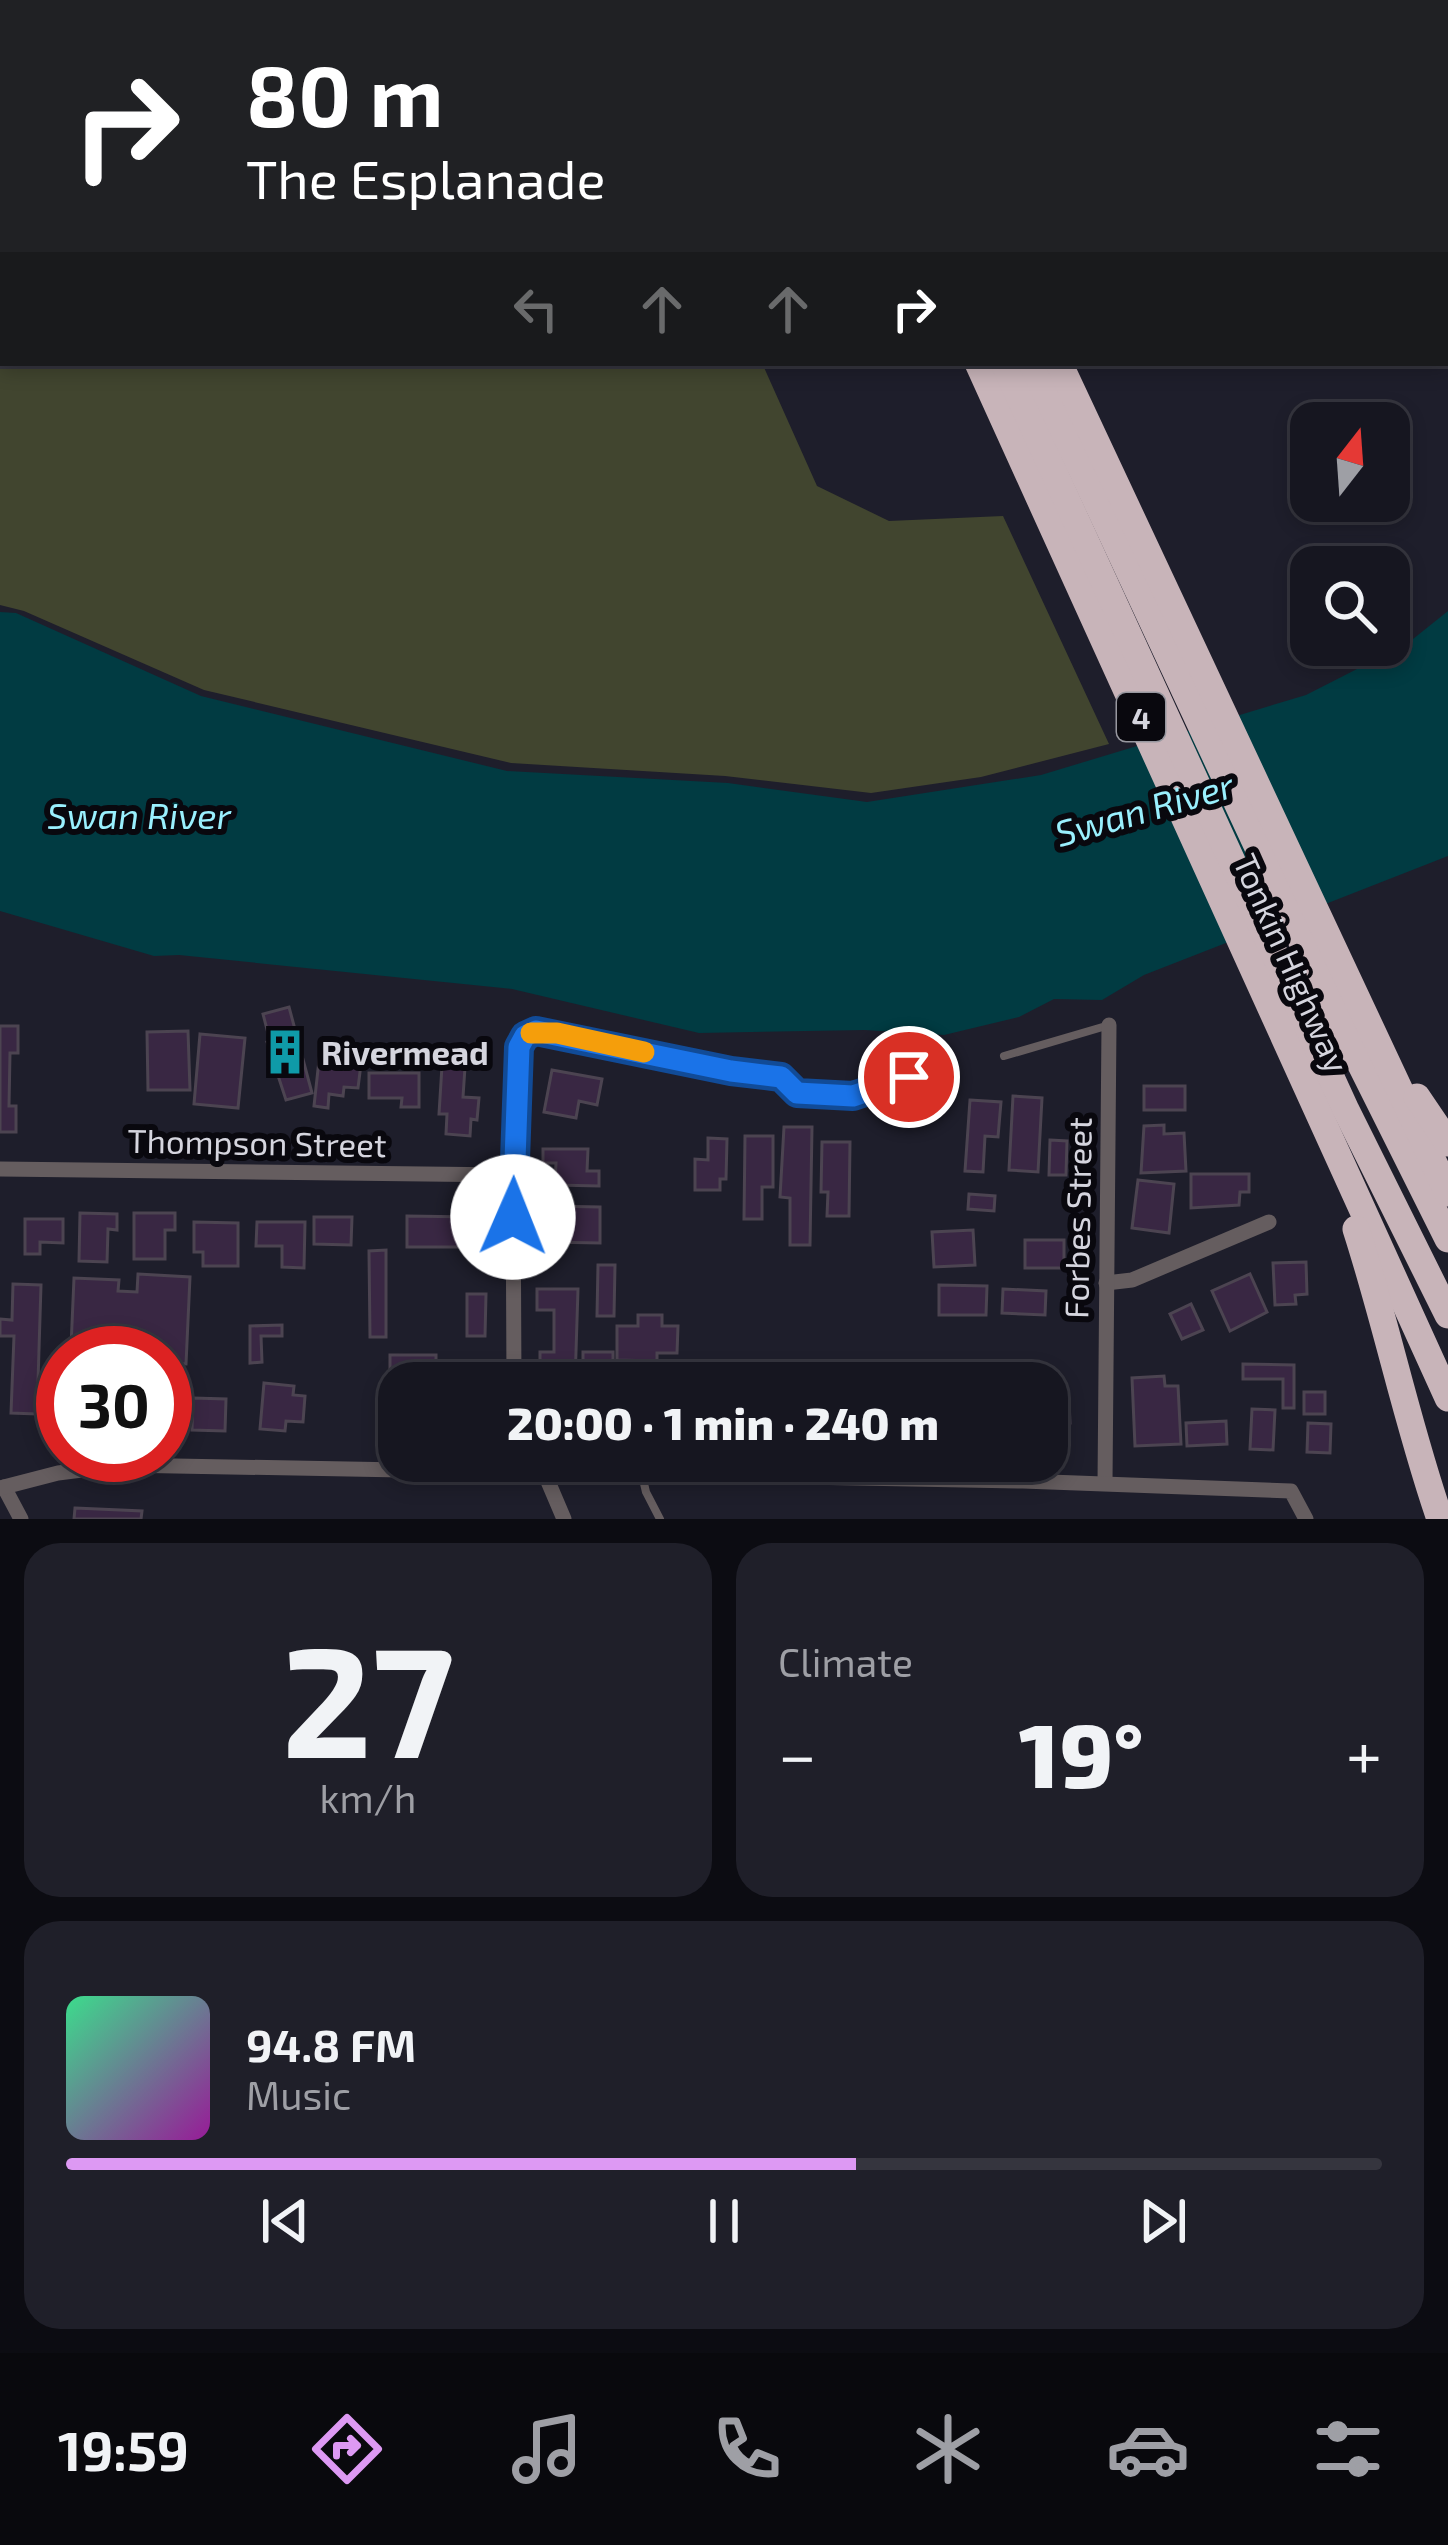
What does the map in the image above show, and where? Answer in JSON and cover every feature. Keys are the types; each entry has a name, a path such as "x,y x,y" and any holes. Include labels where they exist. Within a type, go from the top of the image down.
{"highway":[{"name":"Tonkin Highway","path":"979,366 1299,1034 1448,1315"},
{"name":"Tonkin Highway","path":"1005,366 1299,1034 1301,1067 1448,1398"},
{"name":"Tonkin Highway","path":"1043,368 1348,1012 1448,1239"},
{"path":"1348,1012 1377,1040 1448,1143"},
{"path":"1377,1040 1448,1193"},
{"path":"1301,1067 1378,1295 1412,1436 1440,1519"}],"street":[{"name":"Forbes Street","path":"1105,1483 1109,1025"},
{"path":"514,1362 513,1175 519,1047 525,1036 536,1031 781,1077"},
{"name":"Thompson Street","path":"0,1169 513,1175"},
{"path":"1106,1282 1132,1280 1269,1222"},
{"path":"21,1519 2,1487 58,1473 122,1465 378,1466"},
{"path":"548,1482 564,1519"},
{"path":"1059,1482 1291,1491 1306,1519"}],"lane":[{"path":"1004,1056 1109,1025"},
{"path":"781,1077 797,1093 853,1096 909,1077"},
{"path":"643,1482 660,1519"}],"shaded area":[{"path":"0,366 763,366 817,486 889,521 1003,516 1109,744 981,777 871,793 725,776 511,763 204,690 24,611 0,605"}],"water":[{"name":"Swan River","path":"1448,611 1448,856 1144,975 1102,1000 1054,999 1019,1017 944,1035 865,1030 699,1033 512,989 154,956 0,911 0,612 16,613 201,696 507,771 728,783 867,802 1041,775 1306,695 1363,666 1410,666 1410,641"}],"building":[{"name":"Rivermead","path":"289,1007 312,1093 286,1100 263,1014"},
{"path":"0,1026 18,1026 18,1053 10,1053 9,1106 16,1106 16,1132 0,1132"},
{"path":"188,1031 190,1090 148,1090 147,1032"},
{"path":"200,1034 245,1038 238,1108 194,1104"},
{"path":"320,1051 350,1055 349,1062 361,1064 358,1088 344,1087 343,1096 329,1094 328,1108 314,1106"},
{"path":"442,1066 465,1067 463,1097 479,1098 470,1136 446,1134 447,1114 439,1114"},
{"path":"552,1070 602,1079 597,1105 579,1101 576,1118 544,1112"},
{"path":"369,1073 419,1073 419,1107 401,1107 402,1098 369,1098"},
{"path":"1144,1086 1185,1086 1185,1110 1144,1110"},
{"path":"1013,1096 1042,1098 1038,1172 1009,1170"},
{"path":"970,1100 1001,1102 998,1137 985,1136 983,1172 965,1171"},
{"path":"1164,1125 1164,1134 1184,1133 1186,1171 1141,1173 1144,1126"},
{"path":"784,1127 812,1127 810,1245 790,1245 790,1198 780,1197"},
{"path":"745,1136 773,1136 773,1187 762,1187 762,1219 744,1219"},
{"path":"708,1138 727,1139 726,1179 720,1179 720,1190 695,1190 695,1159 708,1160"},
{"path":"1050,1140 1067,1141 1066,1175 1049,1175"},
{"path":"822,1142 850,1142 849,1216 827,1216 828,1192 821,1192"},
{"path":"543,1149 588,1149 587,1171 599,1171 599,1186 555,1185 556,1163 543,1163"},
{"path":"1191,1174 1249,1174 1249,1192 1240,1192 1239,1205 1191,1208"},
{"path":"1138,1180 1174,1184 1169,1233 1132,1228"},
{"path":"969,1194 995,1196 994,1211 968,1209"},
{"path":"547,1206 600,1207 600,1243 546,1242"},
{"path":"80,1213 117,1214 117,1230 108,1229 107,1262 79,1261"},
{"path":"134,1213 175,1213 175,1230 165,1230 165,1259 134,1259"},
{"path":"407,1216 471,1217 471,1247 407,1247"},
{"path":"314,1217 352,1217 351,1245 314,1244"},
{"path":"25,1219 63,1219 63,1243 40,1242 40,1254 25,1254"},
{"path":"194,1222 238,1223 238,1266 203,1266 203,1252 194,1252"},
{"path":"257,1222 305,1222 304,1268 282,1267 282,1246 256,1246"},
{"path":"973,1230 975,1265 934,1267 932,1232"},
{"path":"1025,1240 1064,1240 1064,1268 1025,1268"},
{"path":"386,1250 386,1337 370,1337 369,1251"},
{"path":"1306,1262 1307,1294 1295,1295 1296,1304 1275,1305 1273,1263"},
{"path":"598,1265 615,1265 614,1316 597,1316"},
{"path":"138,1274 190,1277 188,1326 72,1326 74,1278 119,1280 118,1291 137,1292"},
{"path":"1250,1274 1267,1312 1230,1331 1212,1291"},
{"path":"13,1284 41,1285 36,1414 11,1413 14,1336 0,1336 0,1319 12,1320"},
{"path":"939,1285 987,1286 986,1315 939,1315"},
{"path":"537,1289 578,1289 576,1362 540,1362 540,1352 554,1352 554,1310 537,1310"},
{"path":"1003,1289 1046,1291 1045,1315 1002,1313"},
{"path":"467,1294 486,1294 485,1336 467,1336"},
{"path":"1191,1304 1203,1330 1182,1339 1170,1314"},
{"path":"638,1315 662,1315 662,1326 678,1326 677,1353 657,1353 657,1361 617,1360 617,1326 638,1326"},
{"path":"282,1325 282,1336 261,1336 262,1362 250,1363 250,1326"},
{"path":"583,1352 613,1352 613,1362 583,1362"},
{"path":"390,1355 436,1355 436,1362 390,1362"},
{"path":"1243,1364 1294,1365 1294,1408 1283,1408 1283,1379 1243,1379"},
{"path":"1164,1376 1165,1386 1178,1386 1181,1444 1135,1446 1132,1378"},
{"path":"264,1383 294,1386 293,1395 305,1396 303,1422 286,1421 285,1431 260,1429"},
{"path":"1304,1392 1325,1392 1325,1414 1304,1414"},
{"path":"193,1398 226,1399 225,1431 192,1430"},
{"path":"1252,1409 1275,1410 1273,1450 1250,1449"},
{"path":"1226,1421 1227,1444 1187,1446 1186,1423"},
{"path":"1308,1423 1331,1424 1330,1453 1307,1452"},
{"path":"75,1508 142,1511 141,1519 74,1519"}],"slow traffic":[{"path":"531,1033 557,1033 644,1052"}],"place":[{"name":"Rivermead","path":"285,1052"}],"route":[{"path":"513,1217 519,1047 525,1036 536,1031 781,1077 797,1093 853,1096 909,1077"}]}
